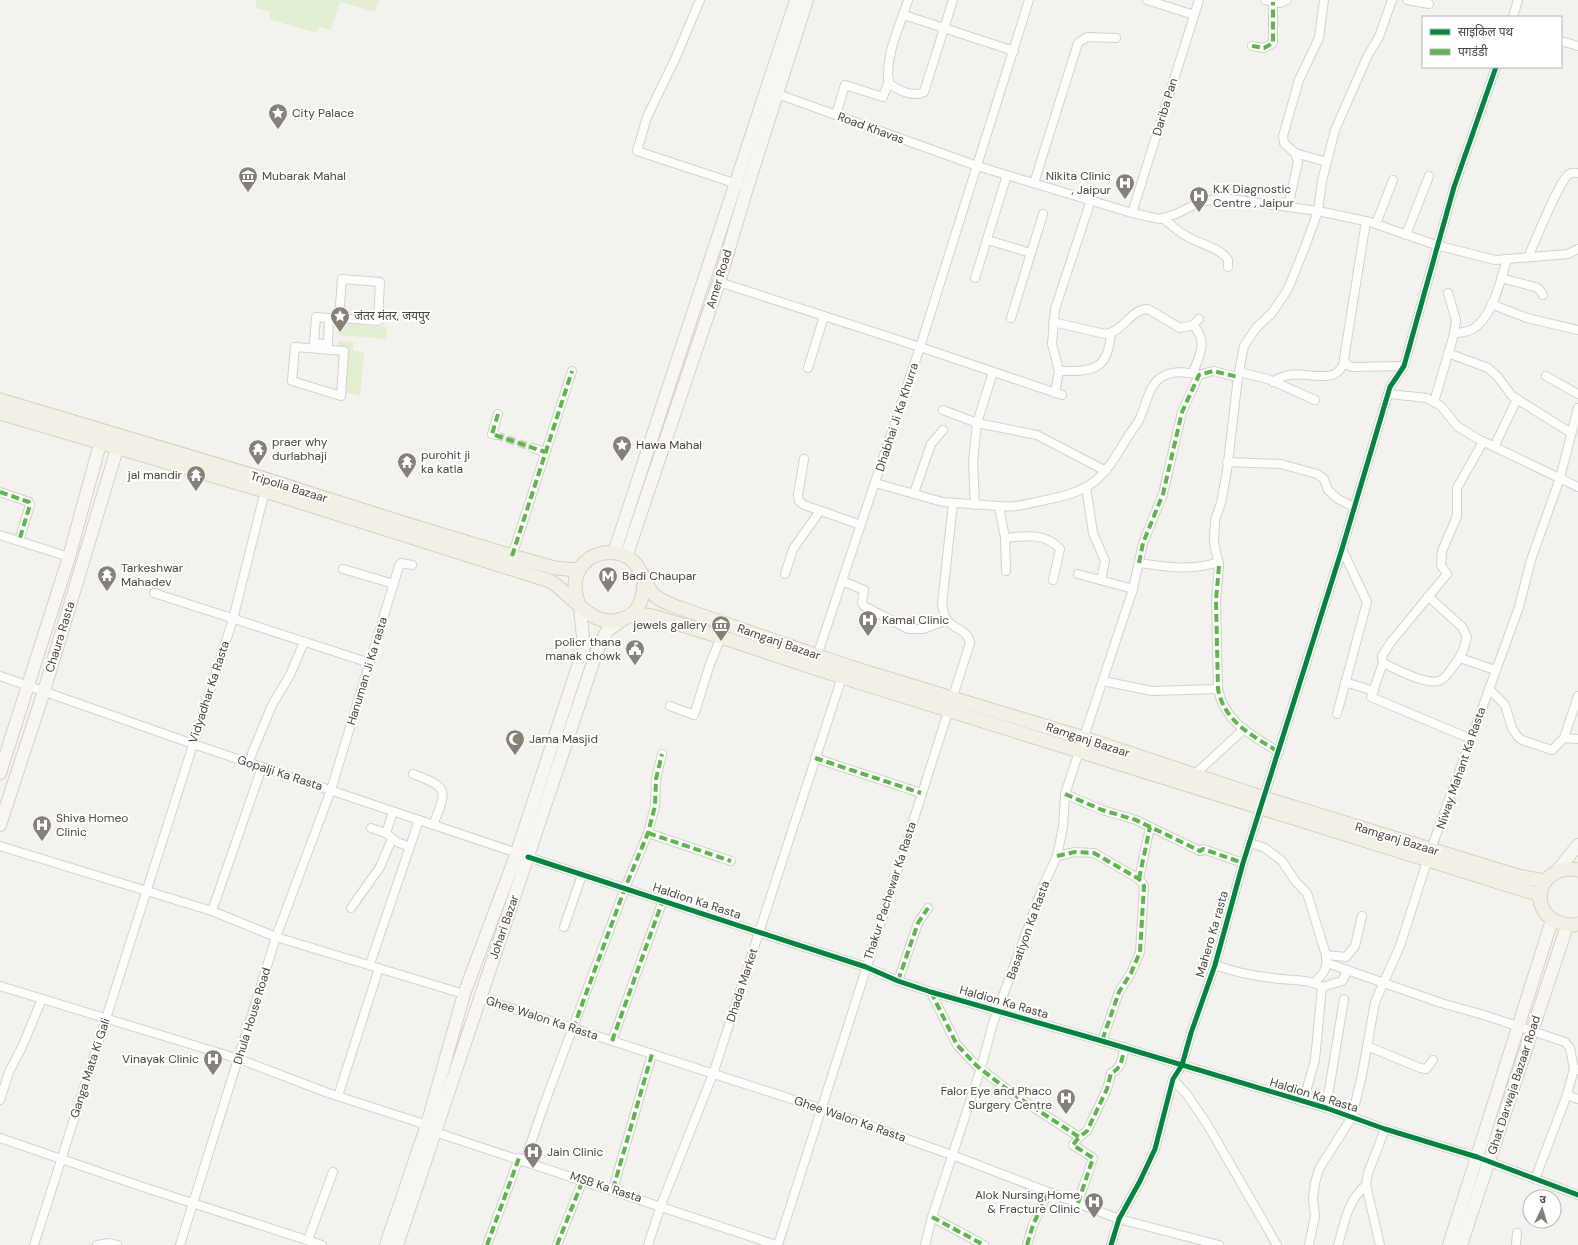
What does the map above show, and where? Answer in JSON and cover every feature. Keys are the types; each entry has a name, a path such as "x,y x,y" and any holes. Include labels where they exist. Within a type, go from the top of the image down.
{"main road":[{"name":"Tripolia Bazaar","path":"0,400 119,443 555,568 579,570"},
{"name":"Tripolia Bazaar","path":"0,413 102,437"},
{"name":"Tripolia Bazaar","path":"267,486 550,581 560,587 580,605"},
{"path":"603,553 620,555 634,562 644,578 643,597 630,616 607,621 596,619 587,613 580,605 574,587 579,570 585,562 594,556 603,553"},
{"name":"Ramganj Bazaar","path":"644,578 654,595 666,603 815,661 842,677 950,703"},
{"name":"Ramganj Bazaar","path":"630,616 656,617 720,637 815,661 1429,854 1518,876 1545,881"},
{"name":"Ramganj Bazaar","path":"1082,744 1194,775 1263,803"},
{"name":"Ramganj Bazaar","path":"1429,854 1540,895"},
{"path":"1572,925 1552,920 1543,909 1540,895 1545,881 1558,870 1569,868 1578,870"}],"street":[{"path":"700,0 676,57 647,117 637,150 747,188"},
{"name":"Amer Road","path":"620,555 719,282 747,188 796,0"},
{"name":"Amer Road","path":"620,555 735,183 807,0"},
{"path":"908,0 889,60 888,75 889,84 897,89 915,95 924,92 954,0"},
{"name":"Dhabhai Ji Ka Khurra","path":"815,661 920,347 1029,0"},
{"path":"1147,0 1194,15"},
{"name":"Dariba Pan","path":"1132,213 1199,0"},
{"path":"1252,46 1264,48 1273,43 1269,1 1280,3 1287,0"},
{"path":"1324,0 1319,38 1299,80 1283,136 1284,143 1295,153 1327,162"},
{"path":"1279,752 1251,736 1226,711 1220,702 1218,690 1216,600 1219,562 1216,557 1214,544 1215,520 1221,503 1228,462 1244,346 1256,328 1272,313 1288,289 1318,210 1335,130 1368,55 1379,38 1392,0"},
{"path":"1407,0 1429,4"},
{"path":"1513,16 1518,0"},
{"path":"904,15 1014,51"},
{"path":"1034,183 1078,42 1087,36 1116,38"},
{"path":"1562,41 1578,46"},
{"name":"Mahero Ka rasta","path":"1173,1079 1182,1066 1191,1033 1215,965 1243,863 1342,549 1390,387 1404,366 1436,245 1454,186 1496,68"},
{"path":"836,115 846,84 883,97 889,81"},
{"name":"Road Khavas","path":"772,92 977,166 1132,213 1160,219 1163,218"},
{"path":"1288,207 1297,168 1295,153"},
{"path":"1528,257 1555,198 1567,176 1570,173 1578,173"},
{"path":"975,278 1007,175"},
{"path":"1406,235 1429,176"},
{"path":"1376,224 1393,180"},
{"path":"1163,218 1176,214 1200,202 1223,198 1318,210 1366,221 1436,245 1495,260 1568,254 1578,249"},
{"path":"719,282 1059,394 1059,371 1052,344 1053,322 1055,310 1090,200"},
{"path":"1012,318 1043,214"},
{"path":"1163,218 1177,231 1188,238 1222,253 1228,260 1228,266"},
{"path":"1273,382 1281,376 1292,374 1332,375 1340,371 1345,361 1366,221"},
{"path":"987,240 1031,253"},
{"path":"1454,334 1472,330 1488,311 1507,259"},
{"path":"1501,278 1535,287 1539,289 1543,295"},
{"path":"342,279 380,282 378,321 339,318 342,279"},
{"path":"1434,402 1454,334 1456,320 1448,293"},
{"path":"1491,304 1527,318 1578,330"},
{"path":"1053,322 1099,333 1111,333 1121,328 1138,311 1143,309 1148,310 1180,328 1193,326 1199,319"},
{"path":"808,368 824,316"},
{"name":"Basatiyon Ka Rasta","path":"925,1245 932,1216 981,1068 993,1023 1044,884 1057,856 1063,827 1065,794 1133,589 1143,543 1163,494 1182,412 1196,374 1202,343 1199,332 1193,326"},
{"path":"1059,371 1091,370 1098,367 1108,352 1111,333"},
{"path":"295,347 344,351 341,396 292,381 295,347"},
{"path":"1448,353 1488,368 1498,376 1505,388 1517,399 1571,433"},
{"path":"1345,361 1348,366 1353,367 1404,366"},
{"path":"512,556 572,371"},
{"path":"875,483 932,499 1012,508 1067,496 1086,488 1103,475 1140,419 1150,391 1159,380 1166,375 1181,372 1196,374 1213,371 1239,374 1273,382 1315,400"},
{"path":"975,505 974,462 977,423 993,372"},
{"path":"1546,376 1578,394"},
{"path":"1389,394 1415,396 1434,402 1441,406 1457,426 1483,442 1578,487"},
{"path":"1494,447 1517,399"},
{"name":"Niway Mahant Ka Rasta","path":"1352,1117 1375,1002 1400,946 1429,854 1512,626 1532,560 1560,478 1578,408"},
{"path":"943,410 977,423 1037,435 1106,471"},
{"path":"496,435 492,434 498,414"},
{"path":"914,493 931,444 943,430"},
{"name":"Chaura Rasta","path":"0,773 27,685 70,557 102,437"},
{"path":"1471,738 1371,697 1383,663 1382,656 1390,642 1446,574 1441,565 1442,551 1457,516 1457,488 1483,442"},
{"name":"Chaura Rasta","path":"0,825 44,691 119,443"},
{"path":"533,448 546,452"},
{"path":"804,459 798,495 799,501 804,505 861,525"},
{"path":"1228,462 1281,464 1317,474 1324,479 1328,490 1338,499 1354,506"},
{"name":"Vidyadhar Ka Rasta","path":"146,892 233,619 267,486"},
{"path":"1086,488 1093,533 1105,561 1101,580"},
{"path":"0,492 29,502 30,505 19,541"},
{"path":"842,581 864,590 862,604 864,606 908,629 923,628 947,620 942,604 953,502"},
{"path":"999,506 1005,538 1006,571"},
{"path":"785,574 793,549 820,511"},
{"path":"0,536 70,557"},
{"path":"1005,538 1025,536 1041,537 1056,544 1060,549 1060,555 1053,580"},
{"path":"1337,714 1367,602 1342,549"},
{"path":"1139,563 1185,568 1205,566 1219,562"},
{"name":"Hanuman Ji Ka rasta","path":"331,790 401,563 412,565"},
{"path":"343,569 394,584"},
{"path":"1078,574 1133,589"},
{"path":"154,593 370,663"},
{"path":"1383,663 1410,676 1436,681 1443,678 1460,658 1467,637 1457,622 1428,596"},
{"name":"Johari Bazar","path":"386,1245 480,998 584,648 580,605"},
{"name":"Johari Bazar","path":"398,1245 431,1128 464,994 522,855 597,651 607,631 630,616"},
{"name":"Thakur Pachewar Ka Rasta","path":"777,1245 822,1109 921,793 970,643 969,637 947,620"},
{"path":"670,706 694,715 720,637"},
{"path":"248,763 272,705 290,675 304,642"},
{"path":"1460,658 1495,670"},
{"name":"Gopalji Ka Rasta","path":"0,676 248,763 522,855"},
{"name":"Dhada Market","path":"648,1245 661,1205 713,1074 842,677"},
{"path":"1103,681 1152,691 1218,690"},
{"path":"1345,682 1374,691"},
{"path":"1489,688 1505,705 1514,733 1522,740 1552,750 1564,738 1578,696"},
{"path":"1194,775 1244,729"},
{"path":"1564,738 1578,739"},
{"path":"488,1245 574,1029 625,888 648,833 655,806 656,779 662,754"},
{"path":"815,758 921,793"},
{"path":"212,911 262,767"},
{"path":"413,774 436,783 442,788 443,799 434,825"},
{"name":"Dhula House Road","path":"180,1245 276,937 331,790"},
{"path":"1065,794 1102,810 1136,820 1200,851 1203,849 1243,863"},
{"path":"351,908 380,867 389,836 393,812"},
{"path":"370,964 419,820"},
{"path":"1139,879 1150,826"},
{"path":"371,828 410,847"},
{"path":"648,833 732,861"},
{"path":"1250,843 1265,848 1282,861 1296,882 1307,893 1326,959 1324,972 1318,985 1314,1060 1303,1102"},
{"path":"1558,870 1578,845"},
{"path":"0,846 212,911 276,937 370,964 464,994"},
{"path":"1057,856 1075,852 1094,853 1139,879 1144,886 1142,945 1137,960 1119,992 1102,1040"},
{"name":"Haldion Ka Rasta","path":"522,855 866,967 898,981 931,992 1102,1040 1182,1066 1326,1108 1385,1129 1477,1157 1578,1195"},
{"path":"564,927 582,875"},
{"name":"Ganga Mata Ki Gali","path":"34,1245 146,892"},
{"path":"612,1041 663,900"},
{"path":"898,981 918,924 928,908"},
{"path":"1326,959 1346,957 1355,946 1362,916"},
{"path":"1449,1245 1552,920"},
{"name":"Ghat Darwaja Bazaar Road","path":"1461,1245 1531,1030 1572,925"},
{"path":"1326,959 1348,970 1384,983 1441,1003 1519,1026 1568,1044 1576,1070 1535,1179"},
{"path":"1215,965 1230,971 1318,985 1342,980 1348,970"},
{"path":"338,1096 379,968"},
{"name":"MSB Ka Rasta","path":"0,986 239,1059 338,1096 777,1245"},
{"path":"931,992 957,1045 981,1068 1013,1094 1079,1137"},
{"name":"Ghee Walon Ka Rasta","path":"480,998 822,1109 952,1155 1119,1219 1219,1245"},
{"path":"0,1100 9,1072 22,1048 42,999"},
{"path":"1326,1108 1344,999"},
{"path":"1367,1046 1420,1068 1429,1067 1433,1060"},
{"path":"1078,1203 1093,1158 1073,1145 1079,1137 1087,1131 1107,1089 1111,1073 1117,1071 1120,1067 1125,1047"},
{"path":"613,1190 652,1054"},
{"path":"1111,1245 1119,1219 1140,1181 1155,1149 1173,1079"},
{"path":"1173,1079 1188,1096 1207,1124 1277,1245"},
{"path":"1567,1095 1578,1099"},
{"path":"1309,1245 1315,1216 1313,1198 1319,1169 1352,1117"},
{"path":"1380,1245 1366,1185 1368,1173 1385,1129"},
{"path":"0,1138 322,1245"},
{"path":"308,1240 333,1172"},
{"path":"557,1245 583,1180"},
{"path":"1338,1245 1351,1202 1355,1195 1366,1185"},
{"path":"1027,1245 1033,1225 1048,1192"},
{"path":"932,1216 984,1245"},
{"path":"1516,1245 1517,1233"},
{"path":"96,1245 109,1242 117,1245"}],"green space":[{"path":"257,0 379,0 375,12 340,2 331,30 319,27 316,33 269,19 271,12 255,8"},
{"path":"339,324 387,327 386,339 338,335"},
{"path":"338,341 354,342 353,351 364,352 360,396 345,392 347,353 337,352"}],"tunnel":[{"path":"496,435 533,448"}],"marked path":[{"path":"1252,46 1264,48 1273,43 1273,2"},
{"path":"512,556 572,371"},
{"path":"1139,563 1143,543 1163,494 1182,412 1199,375 1213,371 1238,377"},
{"path":"498,414 492,434 545,452"},
{"path":"0,492 29,502 30,505 19,541"},
{"path":"1219,566 1216,600 1218,689 1221,701 1226,711 1241,727 1279,752"},
{"path":"573,1029 625,888 648,833 655,806 656,779 662,754"},
{"path":"815,758 921,793"},
{"path":"1065,794 1102,810 1136,820 1200,851 1203,849 1243,863"},
{"path":"1139,879 1150,827"},
{"path":"648,833 731,861"},
{"path":"1057,856 1075,852 1094,853 1139,879 1144,886 1140,952 1131,973 1119,992 1102,1041"},
{"path":"612,1041 663,900"},
{"path":"898,981 918,923 928,908"},
{"path":"931,992 957,1045 977,1066 1013,1094 1079,1137 1087,1131 1107,1089 1111,1073 1119,1066 1125,1047"},
{"path":"613,1189 652,1054"},
{"path":"1078,1203 1093,1158 1073,1145 1079,1137"},
{"path":"487,1245 519,1158"},
{"path":"557,1245 583,1180"},
{"path":"1027,1245 1033,1225 1048,1192"},
{"path":"932,1217 984,1245"}],"cycle path":[{"path":"1111,1245 1119,1219 1140,1181 1155,1149 1173,1079 1182,1065 1191,1033 1215,965 1243,863 1342,549 1390,387 1404,366 1454,187 1496,68"},
{"path":"528,857 866,967 898,981 931,992 1326,1108 1385,1129 1477,1157 1578,1195"}],"place":[{"name":"City Palace","path":"278,130"},
{"name":"Mubarak Mahal","path":"248,193"},
{"name":"Nikita Clinic , Jaipur","path":"1125,200"},
{"name":"K.K Diagnostic Centre , Jaipur","path":"1199,213"},
{"name":"जंतर मंतर, जयपुर","path":"340,333"},
{"name":"Hawa Mahal","path":"622,462"},
{"name":"praer why durlabhaji","path":"258,466"},
{"name":"purohit ji ka katla","path":"407,479"},
{"name":"jal mandir","path":"196,492"},
{"name":"Tarkeshwar Mahadev","path":"107,592"},
{"name":"Badi Chaupar","path":"608,593"},
{"name":"Kamal Clinic","path":"868,637"},
{"name":"jewels gallery","path":"721,642"},
{"name":"policr thana manak chowk","path":"635,666"},
{"name":"Jama Masjid","path":"515,756"},
{"name":"Shiva Homeo Clinic","path":"42,842"},
{"name":"Vinayak Clinic","path":"213,1076"},
{"name":"Falor Eye and Phaco Surgery Centre","path":"1066,1115"},
{"name":"Jain Clinic","path":"533,1169"},
{"name":"Alok Nursing Home & Fracture Clinic","path":"1094,1219"}]}
